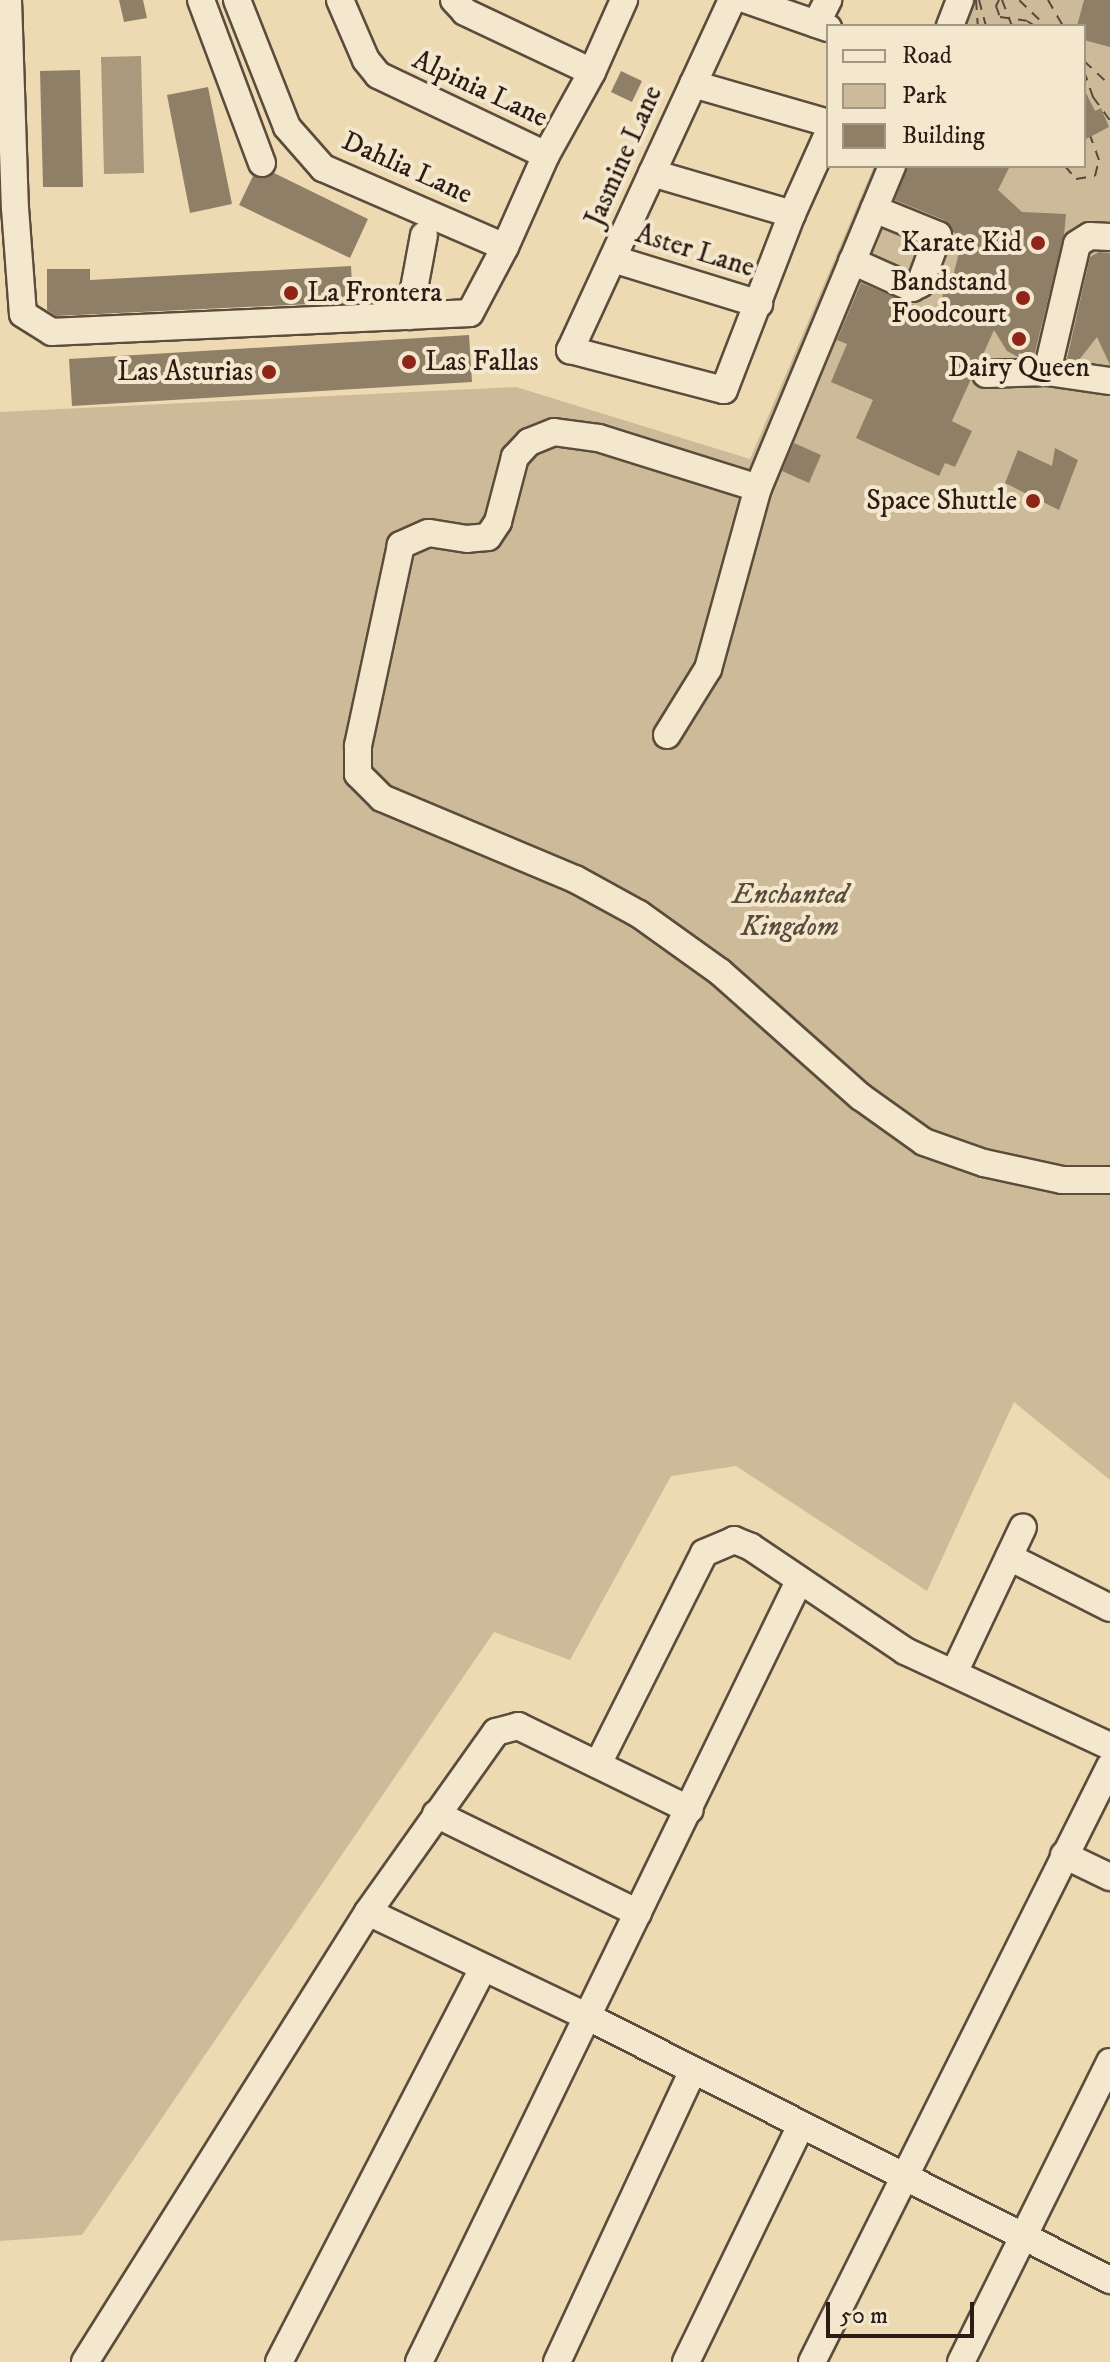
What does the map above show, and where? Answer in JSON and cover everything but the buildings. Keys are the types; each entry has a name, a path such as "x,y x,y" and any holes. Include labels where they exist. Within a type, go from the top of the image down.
{"street":[{"path":"8,0 15,208 23,314 36,325 52,332 470,313 505,247 546,155 592,72 624,0"},
{"path":"201,0 262,163"},
{"name":"Dahlia Lane","path":"237,0 287,127 323,168 505,247"},
{"name":"Alpinia Lane","path":"340,0 366,60 378,75 395,86 546,155"},
{"path":"454,0 465,12 592,72"},
{"name":"Jasmine Lane","path":"732,0 570,350 724,390 759,304"},
{"path":"747,0 822,26 828,0"},
{"path":"951,24 960,0"},
{"path":"693,84 826,122"},
{"path":"759,304 792,214 826,138"},
{"path":"667,735 708,669 758,488 891,168"},
{"path":"652,173 792,214"},
{"path":"852,261 912,288 920,284 938,235 874,209"},
{"path":"409,316 424,235"},
{"path":"1047,372 1077,244 1090,236 1110,237"},
{"name":"Aster Lane","path":"613,259 759,304"},
{"path":"986,374 1047,372 1110,381"},
{"path":"758,488 598,438 554,432 529,442 515,457 498,522 488,537 467,539 428,533 401,545 358,746 358,774 382,798 575,879 639,914 720,972 861,1097 924,1142 984,1163 1062,1180 1110,1180"},
{"path":"954,1673 1023,1527"},
{"path":"598,1764 704,1553 734,1540 751,1547 905,1651 1110,1746"},
{"path":"1009,1557 1110,1608"},
{"path":"419,2362 799,1581"},
{"path":"85,2362 368,1912 496,1732 507,1726 518,1726 690,1810"},
{"path":"812,2362 1110,1766"},
{"path":"436,1814 638,1913"},
{"path":"1064,1855 1110,1877"},
{"path":"368,1912 586,2016 1110,2280"},
{"path":"279,2362 483,1968"},
{"path":"961,2362 1110,2062"},
{"path":"557,2362 692,2072"},
{"path":"686,2362 801,2125"}],"green space":[{"name":"Enchanted Kingdom","path":"944,0 1110,0 1110,1480 1014,1402 927,1591 736,1466 671,1476 570,1660 494,1632 82,2235 0,2241 0,412 516,387 750,459 873,168 1086,168 1086,24 934,24"}],"shaded area":[{"path":"141,56 144,173 104,174 101,57"}],"ferry route":[{"path":"976,0 978,24"},
{"path":"979,0 985,24"},
{"path":"999,0 996,6 1000,17 1032,24"},
{"path":"1002,0 1011,24"},
{"path":"1019,0 1044,24"},
{"path":"1048,0 1062,24"},
{"path":"1086,63 1110,85"},
{"path":"1086,77 1093,97 1110,120"},
{"path":"1067,168 1076,179 1095,176 1099,160 1090,135"}],"place":[{"name":"Karate Kid","path":"1038,243"},
{"name":"La Frontera","path":"291,293"},
{"name":"Bandstand Foodcourt","path":"1023,298"},
{"name":"Dairy Queen","path":"1019,339"},
{"name":"Las Fallas","path":"409,362"},
{"name":"Las Asturias","path":"269,372"},
{"name":"Space Shuttle","path":"1033,501"}]}
